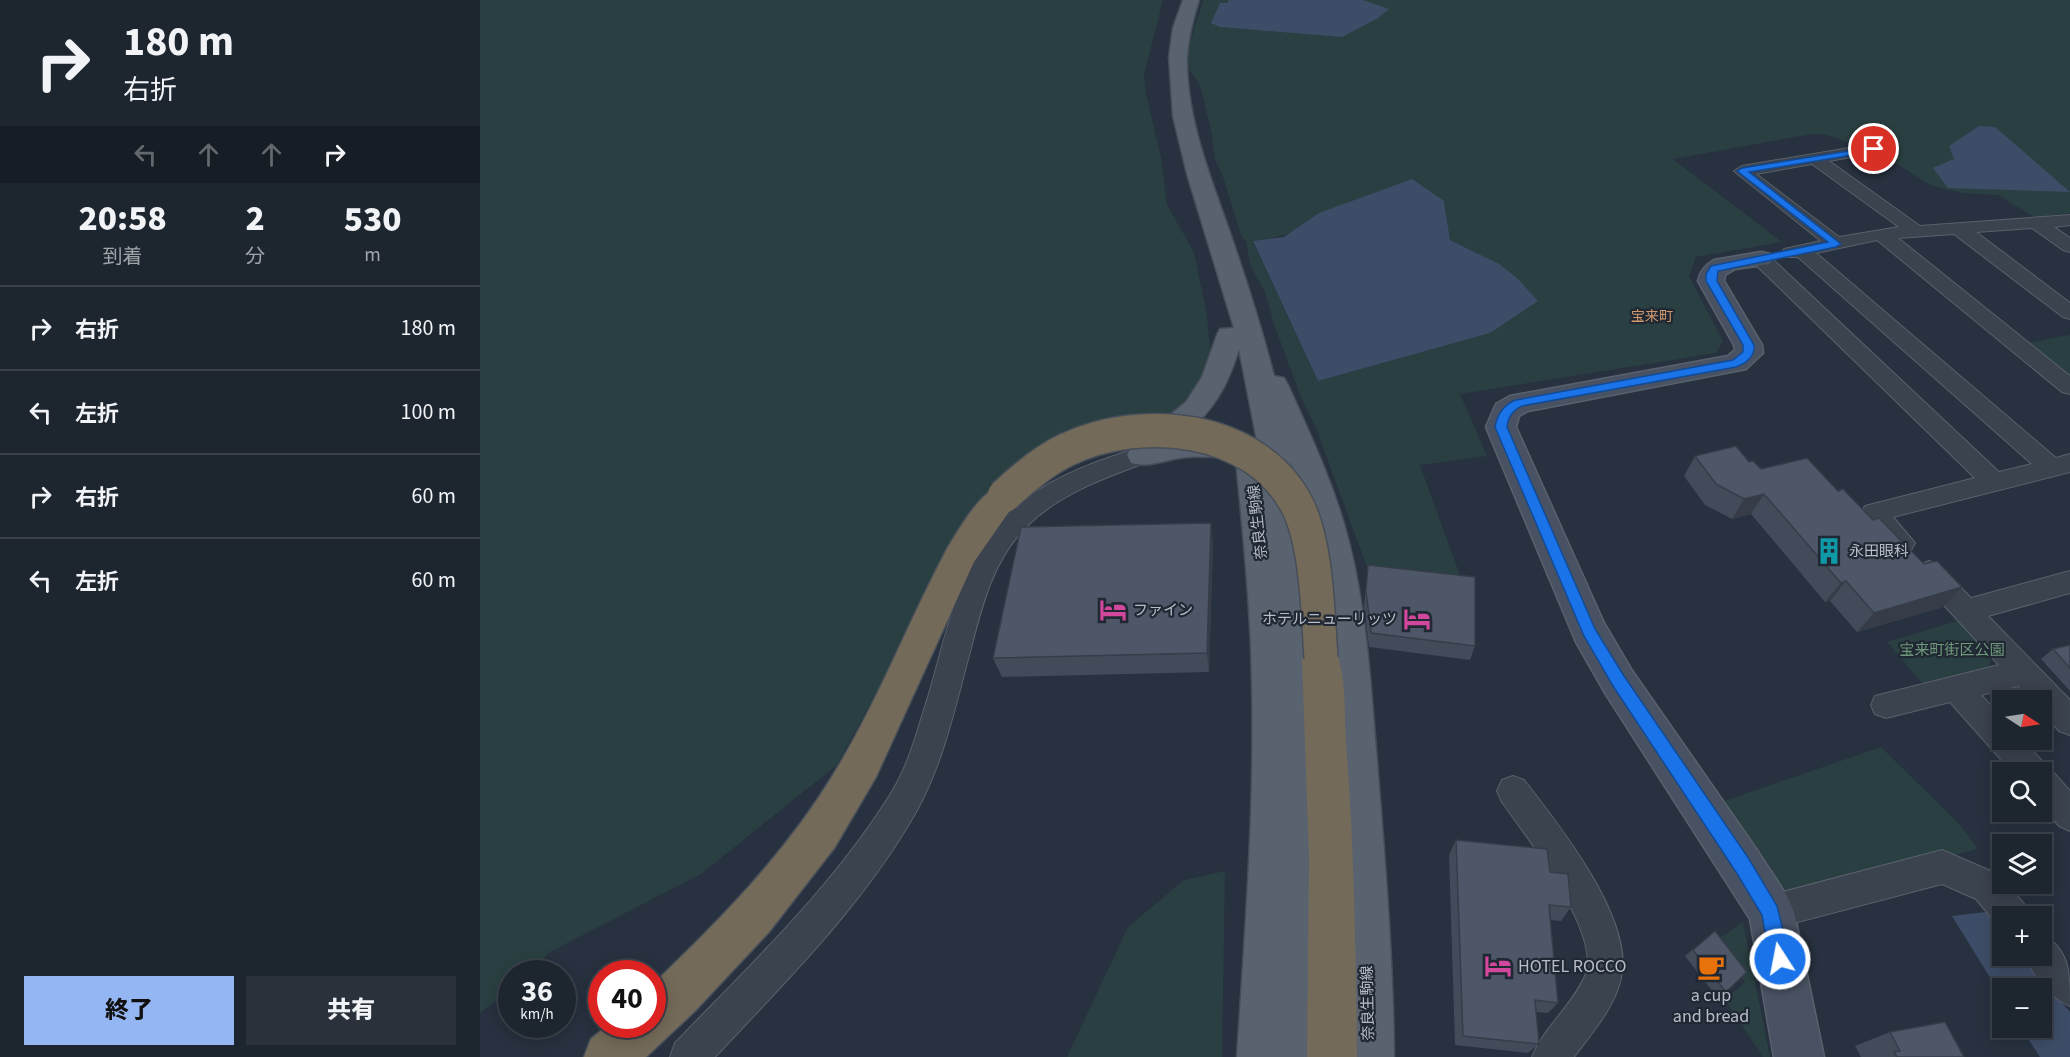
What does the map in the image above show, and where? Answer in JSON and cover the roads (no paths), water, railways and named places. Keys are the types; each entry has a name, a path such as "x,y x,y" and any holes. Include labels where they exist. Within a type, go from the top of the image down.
{"highway":[{"path":"666,1006 778,889 823,828 864,759 960,556 980,525 1004,496 1026,475 1051,458 1077,445 1133,431 1164,430 1195,433 1244,451 1268,468 1286,487 1298,507 1306,531 1321,658 1327,734 1333,888 1332,1057"},
{"path":"609,1057 630,1038"}],"main road":[{"name":"奈良生駒線","path":"1178,0 1167,34 1164,57 1168,116 1238,328 1263,391 1284,536 1292,634 1300,837 1296,1057"},
{"name":"奈良生駒線","path":"1191,0 1180,30 1178,79 1189,142 1238,328 1263,573 1271,684 1271,866 1262,1057"},
{"name":"奈良生駒線","path":"1238,328 1309,467 1337,564 1355,716 1367,926 1369,1057"},
{"path":"1142,455 1181,423 1202,402 1216,378 1238,328"},
{"path":"1142,455 1187,446 1207,445 1224,448 1238,455 1246,466 1254,488"}],"street":[{"path":"1836,244 1742,171 1874,149"},
{"path":"1815,159 1916,231"},
{"path":"1799,1057 1771,912 1618,681 1589,632 1501,427 1506,411 1520,403 1736,363 1744,358 1749,353 1748,345 1711,281 1711,274 1721,266 1881,234 2070,220"},
{"path":"2036,223 2070,246"},
{"path":"1958,228 2070,313"},
{"path":"1881,234 2070,387"},
{"path":"1802,251 2061,465"},
{"path":"1761,259 1994,482"},
{"path":"689,1057 824,913 868,857 906,798 929,744 976,589 1005,533 1029,510 1057,491 1098,471 1142,455"},
{"path":"2061,465 1874,513 2070,722"},
{"path":"1965,611 2070,582"},
{"path":"1886,705 2023,672"},
{"path":"1958,689 2023,762"},
{"path":"1513,791 1557,851 1590,905 1607,958 1603,980 1551,1057"},
{"path":"2052,794 2070,815"},
{"path":"1771,912 1942,867 1988,887 2004,906"},
{"path":"2052,966 2070,988"}],"water":[{"path":"1229,0 1363,0 1389,9 1378,18 1342,37 1220,27 1211,23 1220,3 1227,3"},
{"path":"1979,126 1995,127 2070,192 1948,188 1933,168 1954,159 1949,146"},
{"path":"1412,179 1444,201 1450,240 1499,264 1517,278 1538,301 1490,333 1318,381 1253,241 1284,237 1319,213"},
{"path":"1986,912 1992,920 1992,966 2031,966 2041,978 1992,978 1992,981 1952,916"},
{"path":"2052,991 2070,1012 2070,1057 2040,1057 2028,1038 2052,1038"}],"place":[{"name":"永田眼科","path":"1829,551"},
{"name":"ファイン","path":"1113,610"},
{"name":"ホテルニューリッツ","path":"1417,619"},
{"name":"HOTEL ROCCO","path":"1498,966"},
{"name":"a cup and bread","path":"1711,967"}],"district":[{"name":"宝来町","path":"1652,317"}],"park label":[{"name":"宝来町街区公園","path":"1952,650"}]}
